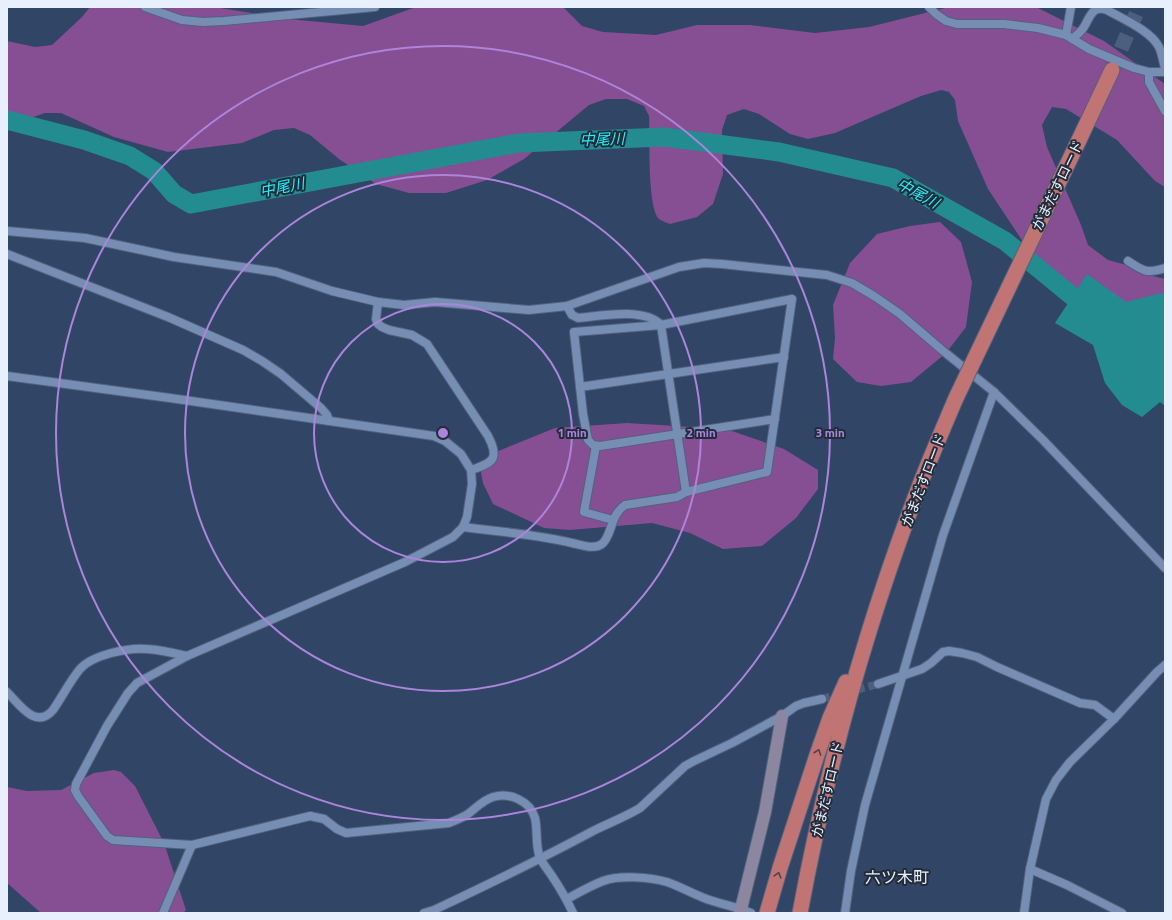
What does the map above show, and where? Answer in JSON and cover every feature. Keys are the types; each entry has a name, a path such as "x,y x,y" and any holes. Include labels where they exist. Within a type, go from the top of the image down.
{"highway":[{"name":"がまだすロード","path":"800,913 812,850 836,749 870,626 921,482 956,398 1112,70"},
{"path":"767,913 780,868 828,726 870,626"},
{"path":"807,913 812,850"}],"street":[{"path":"145,7 182,20 202,22 376,7"},
{"path":"929,7 946,21 957,24 1004,24 1038,28 1069,37 1089,49 1134,68 1150,72 1165,72"},
{"path":"1069,37 1071,7"},
{"path":"1069,37 1080,33 1093,12 1100,8 1108,10 1147,34 1154,40 1162,55 1165,68"},
{"path":"1150,72 1149,82 1165,111"},
{"path":"7,231 85,238 174,257 276,272 332,291 378,302 404,305 436,302 529,310 567,306 679,267 704,263 827,275 852,283 900,314 994,392 1165,568"},
{"path":"7,254 168,317 243,350 280,374 321,408 329,421"},
{"path":"1128,261 1147,272 1154,272 1165,268"},
{"path":"462,527 550,538 588,547 596,546 602,544 606,539 613,520 620,508 625,505 677,497 686,492 767,472 775,419 784,357 792,299 661,325 574,332 583,414 588,440 596,446 775,419"},
{"path":"378,302 376,319 378,324 389,330 412,335 427,344 488,436 494,452 491,461 488,464 471,470"},
{"path":"567,306 572,315 578,318 626,314 641,315 653,318 661,325 686,492"},
{"path":"580,387 784,357"},
{"path":"7,376 434,436 445,441 461,454 471,470 471,496 467,517 462,527 453,536 405,562 187,656 137,683 128,692 92,753 76,784 75,790 107,836 113,840 192,845 310,816 324,820 346,833 449,823 461,819 484,801 494,797 513,796 523,801 535,818 538,849 541,859 567,899 573,913"},
{"path":"845,913 851,871 864,805 903,676 943,535 994,392"},
{"path":"596,446 584,512 613,520"},
{"path":"7,692 33,716 43,718 48,716 53,710 80,668 90,660 103,655 133,649 147,648 187,656"},
{"path":"878,684 922,669 943,652 949,651 977,657 996,667 1080,703 1095,705 1114,719"},
{"path":"1024,913 1030,869 1046,799 1056,780 1070,762 1114,719 1165,665"},
{"path":"424,913 434,910 541,859 640,808 685,766 694,760 732,743 782,716 796,706 822,699"},
{"path":"567,899 602,881 612,878 631,878 664,881 702,897 743,911 765,812 782,716"},
{"path":"163,913 192,845"},
{"path":"1030,869 1067,885 1122,913"}],"shaded area":[{"path":"90,7 214,7 288,19 363,26 416,7 563,7 582,26 603,32 656,35 697,25 750,25 815,33 869,27 949,7 1036,7 1104,41 1165,84 1165,187 1155,181 1117,140 1066,109 1052,107 1042,125 1047,147 1081,225 1088,245 1108,260 1134,267 1149,275 1165,279 1165,381 1100,337 1049,281 988,189 958,121 955,100 949,92 941,90 921,96 835,133 808,139 790,134 759,114 744,109 727,115 722,130 723,174 713,204 697,217 670,224 659,219 655,212 650,170 649,116 644,106 627,99 606,99 589,105 524,159 487,180 446,193 409,193 376,184 339,159 310,135 294,128 274,130 242,143 168,152 114,137 61,113 45,113 16,123 7,129 7,41 35,47 52,45 82,17"},
{"path":"940,222 961,242 972,282 966,327 946,353 911,382 881,386 857,382 833,359 835,338 833,305 850,263 877,234 910,226"},
{"path":"1087,274 1126,302 1165,292 1165,406 1160,402 1142,417 1122,405 1105,383 1093,345 1055,323"},
{"path":"627,423 726,429 784,449 818,470 818,489 796,518 762,546 723,549 690,533 652,523 570,530 544,528 493,504 483,483 480,467 496,452 555,428"},
{"path":"114,770 121,772 135,786 164,843 186,910 183,913 41,913 7,883 7,787 27,791 61,790 94,773"}],"waterway":[{"name":"中尾川","path":"7,120 84,140 130,156 154,171 174,194 191,204 519,143 664,137 779,152 893,178 1005,241 1072,296 1092,310"}],"tunnel":[{"path":"1112,70 1139,7"},
{"path":"822,699 878,684"}],"district":[{"name":"六ツ木町","path":"897,877"}]}
